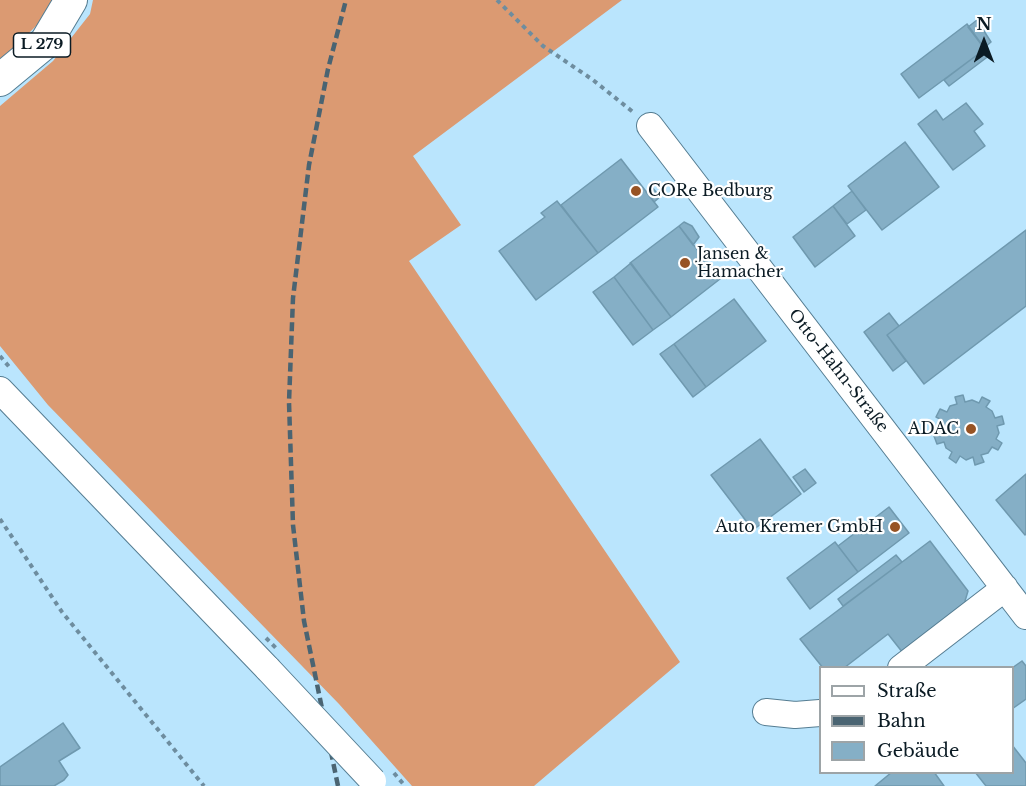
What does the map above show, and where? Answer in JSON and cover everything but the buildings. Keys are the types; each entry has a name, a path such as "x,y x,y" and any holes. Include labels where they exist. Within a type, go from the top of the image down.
{"main road":[{"name":"L 279","path":"0,80 46,42 71,0"}],"street":[{"name":"Otto-Hahn-Straße","path":"650,126 1026,616"},
{"path":"0,390 375,784"},
{"path":"905,666 1005,588"},
{"path":"766,712 795,715 819,713"}],"path":[{"path":"497,0 543,46 593,80 650,126"},
{"path":"0,519 62,612 204,786"}],"shaded area":[{"path":"0,0 55,0 41,21 0,62"},
{"path":"93,0 622,0 413,156 461,225 409,261 680,662 534,786 412,786 339,704 48,405 0,346 0,106 53,61 90,14"}],"railway":[{"path":"338,786 304,621 293,525 289,402 293,298 309,165 328,69 346,0"}],"place":[{"name":"CORe Bedburg","path":"636,191"},
{"name":"Jansen & Hamacher","path":"685,263"},
{"name":"ADAC","path":"971,429"},
{"name":"Auto Kremer GmbH","path":"895,527"}]}
